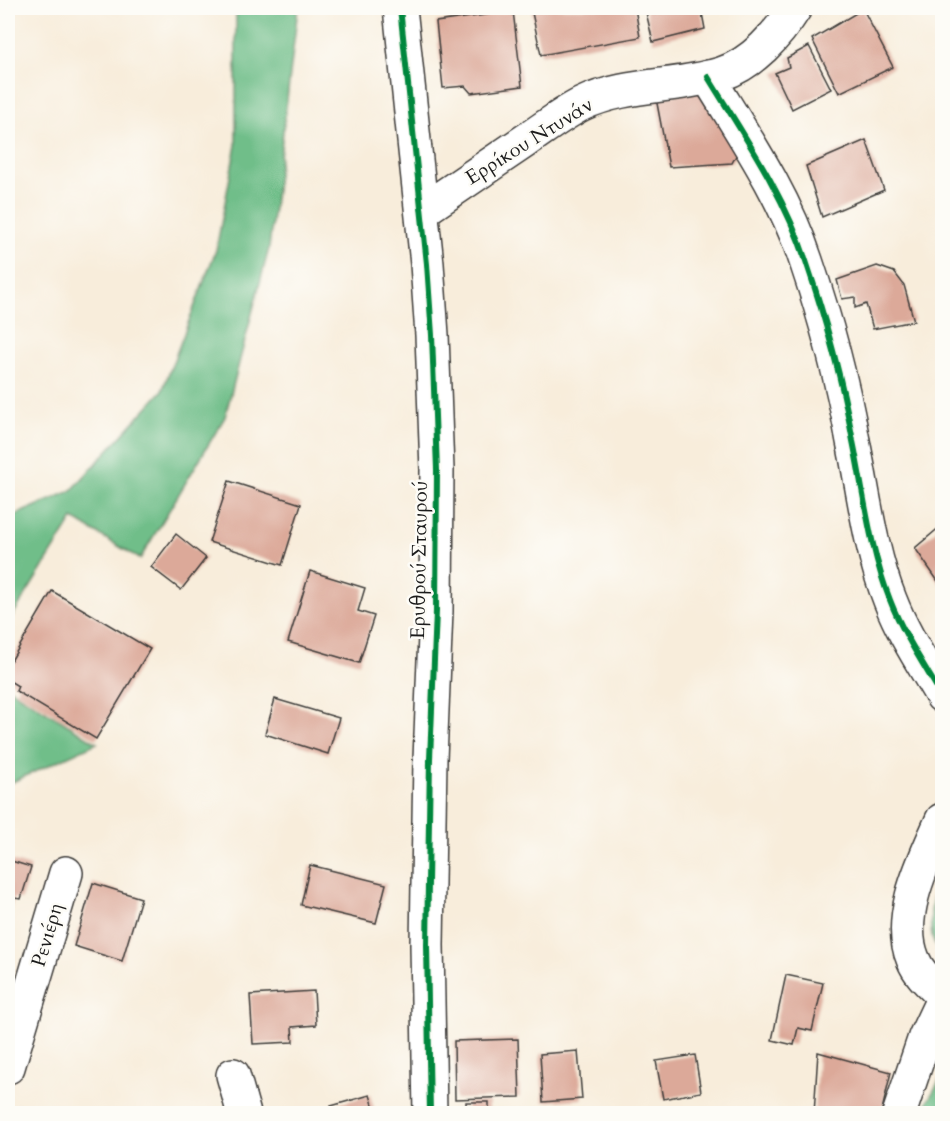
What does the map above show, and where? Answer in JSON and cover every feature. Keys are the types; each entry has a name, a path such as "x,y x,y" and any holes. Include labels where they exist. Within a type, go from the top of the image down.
{"street":[{"name":"Ερυθρού Σταυρού","path":"400,8 422,211 432,335 437,505 427,945 430,1113"},
{"name":"Ερρίκου Ντυνάν","path":"422,211 560,117 598,97 634,88 708,77 731,70 756,54 779,30 795,8"},
{"path":"708,77 764,168 798,238 838,373 882,577 897,615 942,696"},
{"path":"942,820 918,878 907,930 909,949 916,967 942,995"},
{"name":"Ρενιέρη","path":"8,1067 66,873"},
{"path":"899,1113 925,1037 942,1001"},
{"path":"232,1075 244,1113"}],"green space":[{"path":"236,8 298,8 269,248 225,417 140,559 73,519 8,623 8,518 71,491 162,391 216,250 236,145"},
{"path":"8,688 97,743 8,784"},
{"path":"942,866 942,958 932,936 931,910 936,882"},
{"path":"942,1076 942,1113 921,1113"}],"building":[{"path":"531,8 635,8 640,37 541,55"},
{"path":"645,8 701,8 705,29 653,42"},
{"path":"863,9 893,67 839,93 812,39"},
{"path":"513,11 522,86 471,93 465,86 443,88 436,22"},
{"path":"809,46 831,89 792,109 775,73 789,67 787,58"},
{"path":"705,89 741,146 732,163 669,167 656,98"},
{"path":"866,140 884,190 822,217 806,166"},
{"path":"877,266 894,272 904,285 914,321 873,329 866,304 855,308 855,297 842,299 837,280"},
{"path":"229,481 301,504 282,565 209,542"},
{"path":"941,526 942,529 942,587 915,548"},
{"path":"176,534 206,558 181,590 151,567"},
{"path":"310,571 365,588 358,611 374,616 359,663 288,642"},
{"path":"52,591 150,649 96,739 16,691 18,686 8,680 8,666"},
{"path":"275,699 339,718 328,754 265,734"},
{"path":"8,860 31,867 21,899 14,898 8,917"},
{"path":"310,865 386,884 376,923 301,905"},
{"path":"93,883 141,898 122,961 74,946"},
{"path":"786,975 823,983 812,1031 798,1028 794,1045 772,1040"},
{"path":"314,991 316,1025 292,1027 293,1042 253,1044 250,995"},
{"path":"518,1039 520,1097 455,1099 454,1041"},
{"path":"578,1051 582,1099 543,1102 540,1054"},
{"path":"818,1052 891,1072 881,1114 814,1114"},
{"path":"695,1055 701,1092 663,1099 656,1061"},
{"path":"370,1095 376,1114 334,1114 331,1106"},
{"path":"466,1102 489,1102 489,1114 466,1114"}],"cycle path":[{"path":"400,8 427,264 437,470 436,611 430,759 427,945 430,1114"},
{"path":"708,77 775,189 797,236 839,373 877,562 901,625 942,696"}]}
